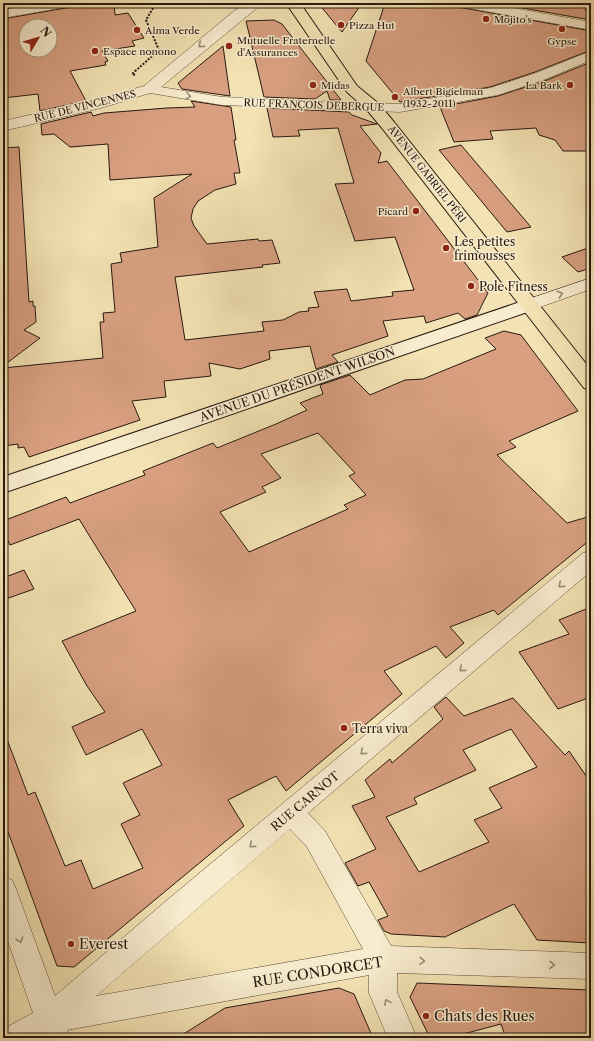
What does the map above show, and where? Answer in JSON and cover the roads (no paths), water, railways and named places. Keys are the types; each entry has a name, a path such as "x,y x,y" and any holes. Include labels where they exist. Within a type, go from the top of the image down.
{"main road":[{"name":"AVENUE GABRIEL PÉRI","path":"293,3 352,89 373,107 591,383"}],"street":[{"path":"3,14 15,7 66,3"},
{"name":"RUE DE VINCENNES","path":"3,126 96,105 153,86 239,14 256,3"},
{"path":"463,3 591,26"},
{"name":"RUE FRANÇOIS DEBERGUE","path":"153,86 222,101 400,108 492,92 541,76 589,56"},
{"name":"AVENUE DU PRÉSIDENT WILSON","path":"3,485 591,284"},
{"name":"RUE CARNOT","path":"15,1038 52,1029 175,910 591,559"},
{"path":"291,813 316,839 383,959 383,993 403,1038"},
{"path":"3,890 52,1029"},
{"name":"RUE CONDORCET","path":"52,1029 87,1012 383,959 591,966"}],"place":[{"name":"Mojito's","path":"486,19"},
{"name":"Pizza Hut","path":"341,25"},
{"name":"Gypse","path":"562,29"},
{"name":"Alma Verde","path":"137,30"},
{"name":"Mutuelle Fraternelle d'Assurances","path":"229,46"},
{"name":"Espace nonono","path":"95,51"},
{"name":"Midas","path":"313,85"},
{"name":"La Bark","path":"570,85"},
{"name":"Albert Bigielman (1932-2011)","path":"395,97"},
{"name":"Picard","path":"416,211"},
{"name":"Les petites frimousses","path":"446,248"},
{"name":"Pole Fitness","path":"471,286"},
{"name":"Terra viva","path":"344,728"},
{"name":"Everest","path":"71,944"},
{"name":"Chats des Rues","path":"426,1016"}]}
